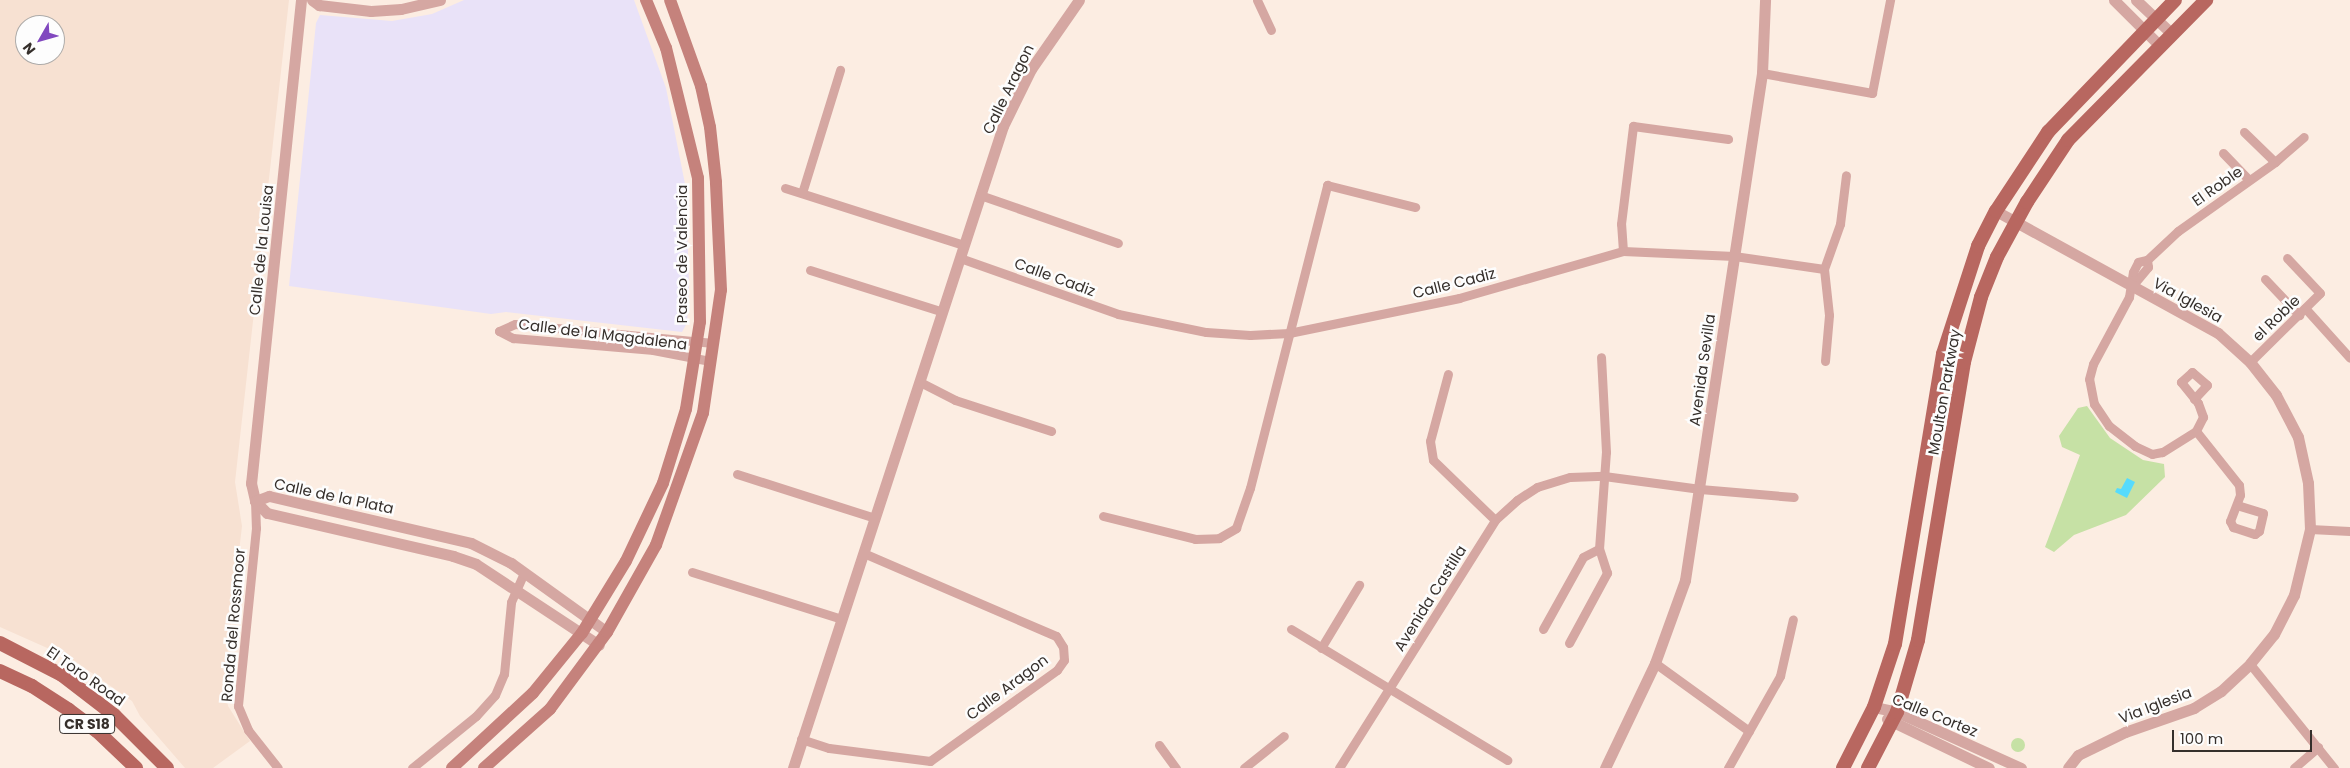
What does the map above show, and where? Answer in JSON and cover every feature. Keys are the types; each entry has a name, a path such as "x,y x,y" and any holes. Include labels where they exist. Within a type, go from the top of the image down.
{"main road":[{"name":"Paseo de Valencia","path":"452,768 533,693 582,633 626,561 663,483 686,408 700,322 698,178 666,48 646,0"},
{"path":"484,768 550,709 599,645 656,545 704,413 720,267 710,127 690,49 670,0"},
{"name":"Moulton Parkway","path":"1843,768 1874,707 1902,618 1943,354 1964,282 1996,211 2048,132 2174,0"},
{"name":"Moulton Parkway","path":"1868,768 1894,718 1926,604 1970,332 1997,257 2015,222 2068,140 2206,0"},
{"name":"El Toro Road","path":"0,643 62,675 114,715 167,768"},
{"name":"CR S18","path":"0,671 32,686 69,710 97,731 136,768"}],"street":[{"name":"Calle de la Louisa","path":"256,501 251,483 301,0"},
{"path":"312,0 319,5 371,11 401,10 440,0"},
{"path":"1257,0 1271,30"},
{"name":"Avenida Sevilla","path":"1605,768 1655,663 1685,580 1762,73 1765,0"},
{"path":"1762,73 1872,93 1890,0"},
{"path":"2114,0 2160,46"},
{"path":"2136,0 2172,34"},
{"name":"Calle Aragon","path":"793,768 1003,126 1027,77 1076,1"},
{"path":"802,193 840,70"},
{"path":"1623,251 1621,224 1633,126 1728,139"},
{"path":"2244,132 2275,162"},
{"name":"El Roble","path":"2196,431 2166,450 2146,452 2112,428 2094,404 2089,378 2093,364 2129,297 2132,286 2148,267 2147,260 2178,231 2275,162 2304,137"},
{"path":"2223,153 2249,180"},
{"path":"1826,361 1829,314 1824,269 1840,224 1846,175"},
{"path":"1103,516 1195,539 1219,538 1236,528 1250,488 1327,185 1415,207"},
{"path":"785,188 964,245"},
{"path":"980,195 1118,243"},
{"name":"Via Iglesia","path":"1996,211 2218,333 2250,362 2276,395 2298,437 2308,483 2310,529 2294,595 2274,634 2250,664 2221,691 2194,708 2125,732 2078,754 2068,768"},
{"name":"Calle Cadiz","path":"960,258 1118,314 1206,332 1250,335 1289,333 1459,298 1623,251 1734,256"},
{"path":"1734,256 1824,269"},
{"name":"el Roble","path":"2250,362 2320,293 2287,258"},
{"path":"810,270 943,312"},
{"path":"2265,279 2350,358"},
{"name":"Calle de la Magdalena","path":"710,360 694,359 653,350 514,338 499,331 515,324 713,343"},
{"path":"1569,643 1607,573 1599,549 1606,452 1601,357"},
{"path":"2194,399 2206,388 2202,379 2192,372 2180,382 2194,399 2203,417 2196,431 2239,485 2237,505 2230,521 2233,527 2255,534 2260,531 2263,513 2237,505"},
{"path":"1448,374 1430,441 1433,460 1494,520"},
{"path":"920,382 955,400 1051,431"},
{"path":"737,474 875,518"},
{"name":"Avenida Castilla","path":"1339,768 1390,691 1494,520 1516,500 1537,487 1570,477 1604,476 1700,489"},
{"path":"1700,489 1794,497"},
{"name":"Calle de la Plata","path":"599,645 516,588 476,564 453,556 267,513 256,501 269,496 458,539 493,553 607,632"},
{"name":"Ronda del Rossmoor","path":"256,501 256,528 238,706 248,730 278,768"},
{"path":"2310,529 2350,531"},
{"path":"1543,629 1583,558 1599,549"},
{"name":"Calle Aragon","path":"801,739 829,748 930,761 1057,670 1064,660 1063,647 1056,636 863,553"},
{"path":"692,572 842,618"},
{"path":"412,768 476,716 495,694 504,674 511,602 524,573"},
{"path":"1321,648 1359,585"},
{"path":"1728,768 1780,676 1793,619"},
{"path":"1292,629 1390,691 1507,760"},
{"path":"1655,663 1748,731"},
{"path":"2250,664 2334,768"},
{"name":"Calle Cortez","path":"1874,707 1989,768"},
{"name":"Calle Cortez","path":"1894,718 2021,768"},
{"path":"1244,768 1284,736"},
{"path":"1159,745 1176,768"},
{"path":"2294,768 2318,747"}],"shaded area":[{"path":"0,0 289,0 235,482 242,526 224,682 228,706 250,741 213,768 185,768 140,716 132,701 72,659 0,627"},
{"path":"464,0 634,0 666,88 686,189 689,287 687,323 682,332 506,312 491,314 289,286 316,23 320,15 392,21 432,14"}],"green space":[{"path":"2087,406 2110,438 2143,460 2164,464 2165,477 2126,515 2074,535 2054,552 2045,547 2080,455 2062,447 2059,436 2078,408"},
{"path":"2015,738 2021,738 2025,745 2021,752 2015,752 2011,748 2011,742"}],"water":[{"path":"2127,478 2135,482 2127,498 2115,492 2117,488 2121,489"}]}
